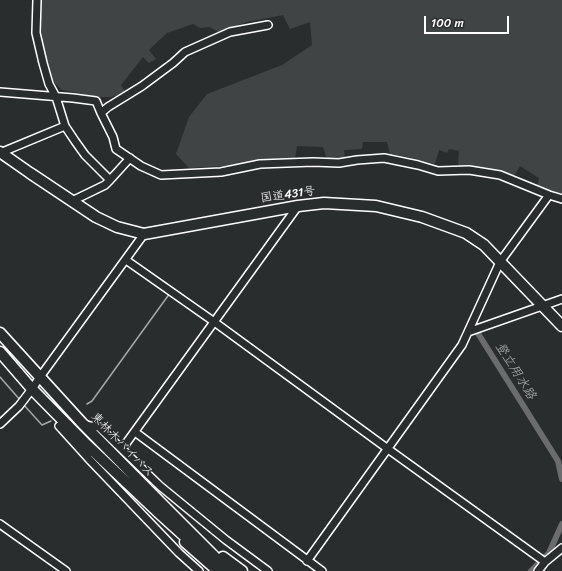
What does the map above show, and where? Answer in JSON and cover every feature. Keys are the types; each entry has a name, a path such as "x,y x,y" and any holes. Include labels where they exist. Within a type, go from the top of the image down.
{"highway":[{"name":"国道431号","path":"0,152 96,217 117,227 144,234 298,206 324,203 376,206 422,217 466,233 484,245 562,326"},
{"name":"東林木バイパス","path":"0,333 82,423 229,571"},
{"name":"東林木バイパス","path":"0,352 32,389 87,444 176,529 224,571"},
{"path":"166,509 201,540 242,571"},
{"path":"176,529 184,540 218,571"}],"street":[{"path":"37,0 36,32 48,84 56,97 65,126 86,155 110,180"},
{"path":"101,113 142,86 185,52 230,32 268,25"},
{"path":"0,92 96,101 113,137 116,149 142,166 161,175 221,172 260,164 313,162 339,163 384,158 438,171 469,170 500,175 549,195 562,198"},
{"path":"0,152 65,126"},
{"path":"72,201 105,185 130,158"},
{"path":"307,561 462,345 500,262 549,195"},
{"path":"122,449 213,321 298,206"},
{"path":"0,424 19,406 32,389 144,234"},
{"path":"126,260 213,321 546,562"},
{"path":"468,332 562,299"},
{"path":"82,423 99,427 160,486 226,540 268,571"},
{"path":"59,426 179,553 199,571"},
{"path":"135,432 322,571"},
{"path":"87,444 88,458"},
{"path":"0,524 66,571"},
{"path":"538,571 562,548"}],"shaded area":[{"path":"39,0 562,0 562,196 537,187 539,178 520,166 513,178 458,167 459,151 449,149 447,153 439,150 435,164 390,154 387,142 363,142 362,149 344,150 345,159 327,159 323,147 297,146 295,158 261,159 240,165 189,168 176,154 189,117 207,94 282,65 312,45 310,22 290,29 283,15 247,22 218,32 210,27 200,28 193,24 167,33 149,50 156,59 149,63 143,57 121,85 126,93 110,97 100,97 62,90 51,79 39,45"}],"waterway":[{"path":"172,290 173,289 180,293"},
{"path":"87,404 92,401 170,293"},
{"name":"登立用水路","path":"474,327 558,461 562,479"},
{"path":"0,377 21,401"},
{"path":"23,404 42,425 51,421"},
{"name":"登立用水路","path":"531,571 549,553 562,524"}]}
